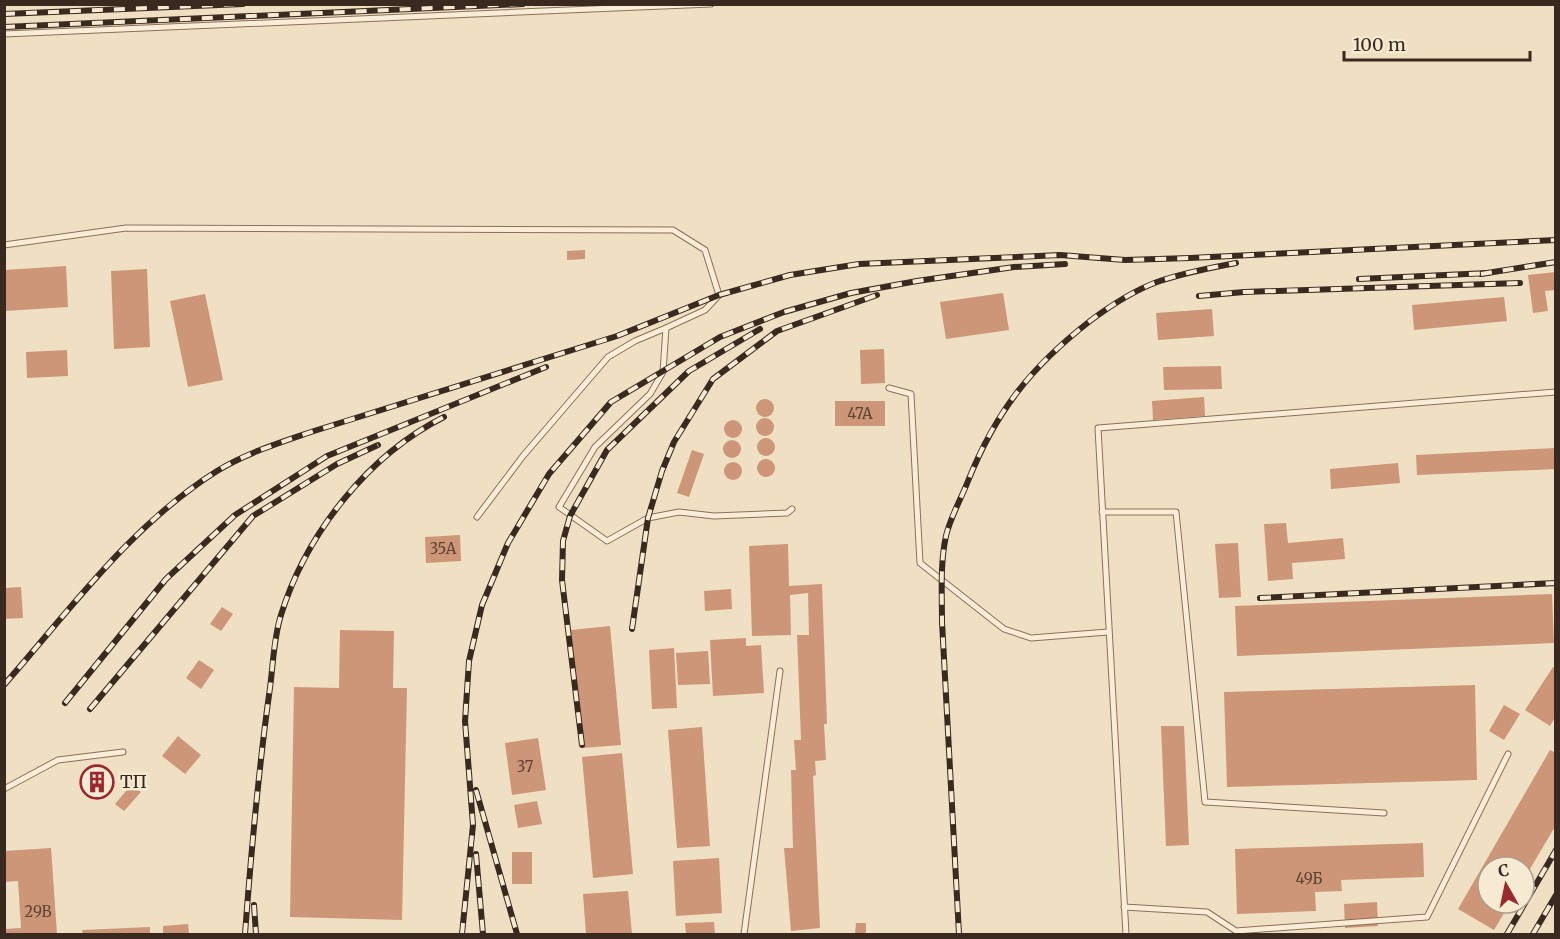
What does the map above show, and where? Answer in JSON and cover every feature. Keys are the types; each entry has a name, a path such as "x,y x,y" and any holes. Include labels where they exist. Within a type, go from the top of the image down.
{"lane":[{"path":"4,34 711,4"},
{"path":"4,244 126,228 673,230 705,250 719,295 705,310 635,341 608,357 523,456 477,517"},
{"path":"666,328 663,372 655,386 595,447 559,507 607,541 648,518 679,512 714,516 787,513 792,509"},
{"path":"889,388 911,394 920,563 1004,629 1031,638 1108,632"},
{"path":"1126,934 1098,428 1556,392"},
{"path":"1102,512 1176,512 1206,802 1384,813"},
{"path":"744,934 780,671"},
{"path":"4,789 58,760 123,752"},
{"path":"1124,907 1207,912 1236,931 1427,917 1508,754"}],"building":[{"path":"585,250 585,259 567,260 567,251"},
{"path":"66,266 68,307 5,311 5,270"},
{"path":"147,269 150,347 114,349 111,271"},
{"path":"1556,272 1556,290 1545,291 1548,311 1533,313 1528,275"},
{"path":"1003,293 1009,330 946,339 940,302"},
{"path":"205,294 223,380 188,387 170,301"},
{"path":"1504,297 1507,321 1414,330 1412,305"},
{"path":"1212,309 1214,336 1158,340 1156,313"},
{"path":"884,349 885,383 861,384 860,350"},
{"path":"67,350 68,376 27,378 26,352"},
{"path":"1221,366 1222,389 1164,390 1163,367"},
{"path":"1204,397 1205,416 1153,420 1152,401"},
{"path":"765,399 773,404 774,408 769,416 765,417 757,412 756,408 761,400"},
{"path":"835,401 885,401 885,426 835,426"},
{"path":"765,418 773,423 774,427 769,435 765,436 757,431 756,427 761,419"},
{"path":"733,420 739,423 742,429 739,435 733,438 727,435 724,429 727,423"},
{"path":"766,438 774,443 775,447 770,455 766,456 758,451 757,447 762,439"},
{"path":"732,440 740,445 741,449 736,457 732,458 724,453 723,449 728,441"},
{"path":"1556,448 1556,469 1417,475 1416,455"},
{"path":"692,450 704,454 689,497 677,493"},
{"path":"766,459 774,464 775,468 770,476 766,477 758,472 757,468 762,460"},
{"path":"733,462 741,467 742,471 737,479 733,480 725,475 724,471 729,463"},
{"path":"1398,463 1400,483 1331,489 1330,469"},
{"path":"1286,523 1288,543 1343,538 1345,559 1292,563 1293,579 1268,581 1264,524"},
{"path":"460,535 461,561 426,563 425,537"},
{"path":"1238,543 1241,597 1219,598 1215,544"},
{"path":"788,544 789,586 822,584 827,724 824,724 826,760 815,761 816,775 813,776 820,928 791,931 784,848 793,848 791,770 796,770 794,740 801,740 797,635 809,635 808,593 790,595 791,635 752,636 749,546"},
{"path":"21,587 23,618 4,619 4,588"},
{"path":"731,589 732,609 705,611 704,591"},
{"path":"1552,594 1554,643 1237,656 1235,606"},
{"path":"222,607 233,614 221,631 210,624"},
{"path":"610,626 621,745 582,748 571,630"},
{"path":"340,630 394,631 393,688 407,688 402,920 290,917 294,687 339,688"},
{"path":"746,638 746,646 761,645 764,693 713,696 710,640"},
{"path":"674,648 677,708 652,709 649,650"},
{"path":"708,651 710,684 678,685 676,653"},
{"path":"199,660 214,670 201,689 186,678"},
{"path":"1553,667 1556,669 1556,716 1550,726 1525,710"},
{"path":"1475,685 1477,780 1227,787 1224,692"},
{"path":"1504,705 1520,714 1504,740 1489,731"},
{"path":"1161,726 1184,726 1189,845 1166,846"},
{"path":"702,727 710,846 677,848 668,730"},
{"path":"178,736 201,755 185,774 162,756"},
{"path":"538,738 546,790 512,795 505,743"},
{"path":"1550,750 1556,753 1556,825 1536,859 1536,855 1489,855"},
{"path":"622,753 633,874 593,878 582,757"},
{"name":"ТП","path":"97,770 109,780 98,793 86,783"},
{"path":"132,784 141,792 124,811 115,804"},
{"path":"537,801 542,824 518,828 514,805"},
{"path":"1423,843 1424,877 1341,880 1342,891 1315,892 1316,911 1237,914 1235,849"},
{"path":"51,848 57,934 4,934 4,929 21,928 18,881 4,882 4,851"},
{"path":"512,852 532,852 532,884 512,884"},
{"path":"719,858 722,913 676,916 673,861"},
{"path":"1476,878 1476,915 1503,915 1494,930 1458,909"},
{"path":"628,891 632,934 586,934 583,894"},
{"path":"1377,902 1378,926 1345,928 1344,904"},
{"path":"714,922 715,934 686,934 685,923"},
{"path":"856,923 866,923 866,934 855,934"},
{"path":"188,924 189,934 163,934 163,926"},
{"path":"150,927 150,934 83,934 82,930"}],"railway":[{"path":"4,14 243,4"},
{"path":"4,27 523,4"},
{"path":"4,685 129,543 186,493 217,471 264,448 617,336 719,295 790,275 859,264 1060,255 1125,260 1190,258 1556,240"},
{"path":"1481,274 1556,262"},
{"path":"959,934 942,622 943,557 946,536 953,515 979,456 1003,412 1033,373 1069,338 1106,310 1148,286 1186,273 1236,263"},
{"path":"462,934 473,825 465,721 469,661 482,605 508,543 549,474 611,402 720,337 784,312 851,293 917,281 1014,267 1065,264"},
{"path":"1359,279 1488,273"},
{"path":"1199,296 1244,292 1520,283"},
{"path":"632,629 648,518 662,471 674,442 713,379 777,331 877,295"},
{"path":"582,745 562,580 563,541 570,516 607,450 689,371 760,329"},
{"path":"65,703 166,579 235,515 327,456 546,367"},
{"path":"245,934 258,785 275,645 278,625 292,585 306,555 343,500 390,453 416,433 444,417"},
{"path":"90,709 253,516 337,464 378,445"},
{"path":"1260,598 1556,583"},
{"path":"476,790 517,934"},
{"path":"1507,934 1556,850"},
{"path":"476,854 483,934"},
{"path":"1533,934 1556,895"},
{"path":"254,905 256,934"}],"place":[{"name":"ТП","path":"97,782"}]}
